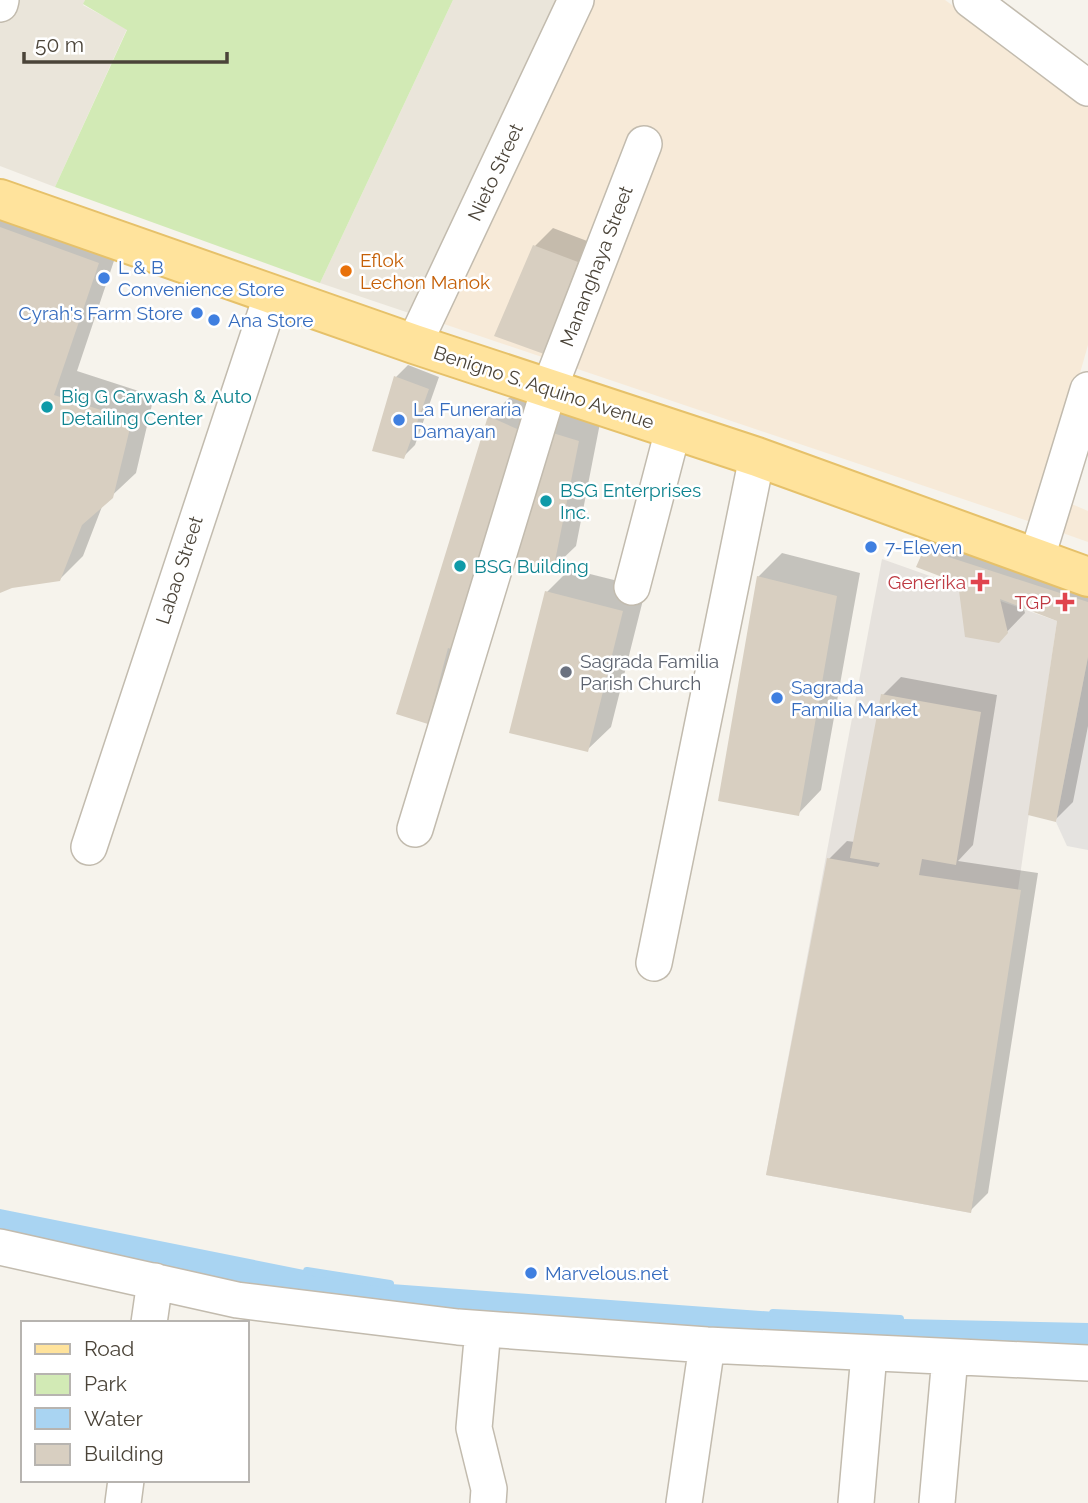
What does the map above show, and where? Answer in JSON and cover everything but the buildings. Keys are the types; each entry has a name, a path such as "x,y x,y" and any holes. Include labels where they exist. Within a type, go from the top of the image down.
{"main road":[{"name":"Benigno S. Aquino Avenue","path":"0,200 414,344 757,457 1088,577"}],"street":[{"name":"Nieto Street","path":"414,344 576,0"},
{"path":"971,0 1088,88"},
{"name":"Mananghaya Street","path":"415,829 549,389 644,144"},
{"name":"Labao Street","path":"89,846 272,294"},
{"path":"1037,558 1088,390"},
{"path":"632,587 673,430"},
{"path":"654,963 757,457"},
{"path":"0,1247 237,1300 483,1329 707,1345 1088,1363"},
{"path":"149,1321 155,1281"},
{"path":"483,1329 474,1428 489,1489 488,1503"},
{"path":"684,1503 707,1345"},
{"path":"856,1503 869,1354"},
{"path":"937,1503 950,1357"},
{"path":"123,1503 126,1482"}],"shaded area":[{"path":"0,0 85,0 83,5 127,29 55,187 0,166"},
{"path":"453,0 564,0 415,315 320,283"},
{"path":"590,0 945,0 1088,103 1088,345 1037,524 441,323"},
{"path":"1067,502 1088,511 1088,542 1057,531"},
{"path":"882,559 1057,621 971,1213 766,1175"},
{"path":"1088,657 1088,850 1067,846 1056,822"}],"green space":[{"path":"85,0 453,0 320,283 55,187 127,30 83,4"}],"water":[{"path":"0,1209 364,1282 856,1318 1088,1323 1088,1350 953,1346 371,1304 225,1280 0,1231"}],"waterway":[{"path":"307,1271 390,1284"},
{"path":"773,1313 900,1319"}],"place":[{"name":"Eflok Lechon Manok","path":"346,271"},
{"name":"L & B Convenience Store","path":"104,278"},
{"name":"Cyrah's Farm Store","path":"197,313"},
{"name":"Ana Store","path":"214,320"},
{"name":"Big G Carwash & Auto Detailing Center","path":"47,407"},
{"name":"La Funeraria Damayan","path":"399,420"},
{"name":"BSG Enterprises Inc.","path":"546,501"},
{"name":"7-Eleven","path":"871,547"},
{"name":"BSG Building","path":"460,566"},
{"name":"Generika","path":"980,582"},
{"name":"TGP","path":"1065,602"},
{"name":"Sagrada Familia Parish Church","path":"566,672"},
{"name":"Sagrada Familia Market","path":"777,698"},
{"name":"Marvelous.net","path":"531,1273"}]}
